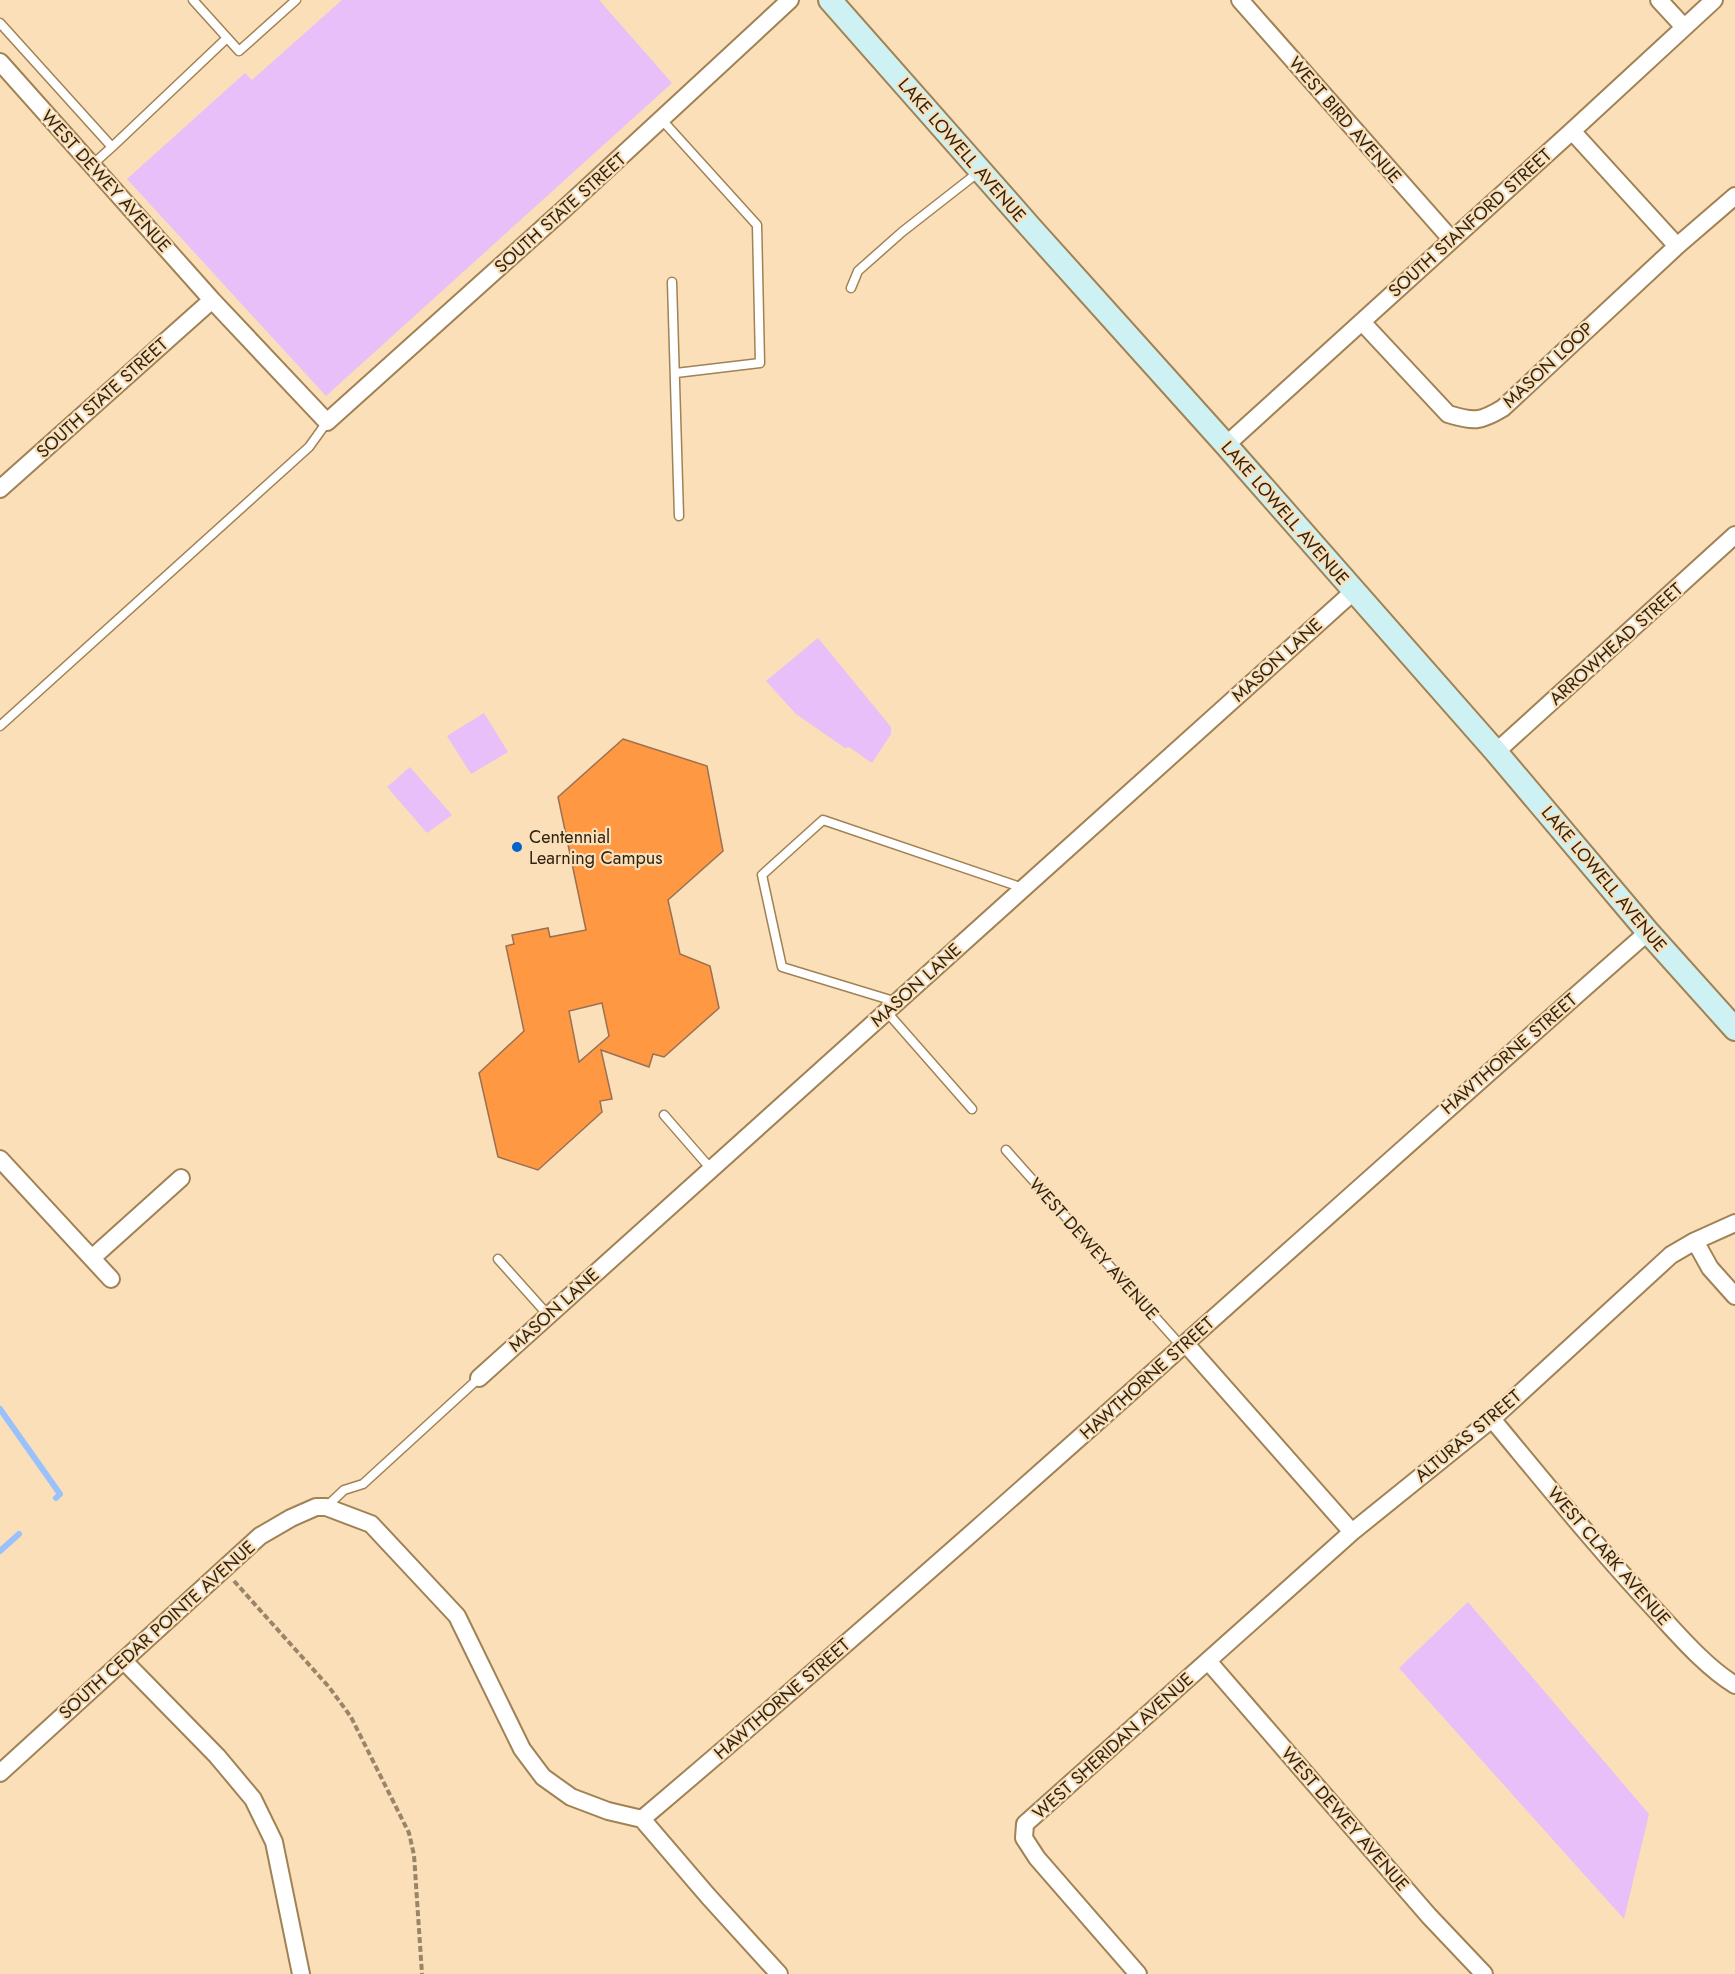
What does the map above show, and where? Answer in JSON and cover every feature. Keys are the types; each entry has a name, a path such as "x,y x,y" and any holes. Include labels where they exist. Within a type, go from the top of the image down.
{"main road":[{"name":"LAKE LOWELL AVENUE","path":"830,0 1226,445 1496,752 1648,932 1735,1029"}],"street":[{"name":"SOUTH STATE STREET","path":"327,422 662,120 790,0"},
{"name":"WEST BIRD AVENUE","path":"1240,0 1451,239"},
{"path":"1659,0 1684,27"},
{"name":"SOUTH STANFORD STREET","path":"1226,445 1714,0"},
{"name":"WEST DEWEY AVENUE","path":"0,62 212,300"},
{"path":"1572,131 1677,246"},
{"name":"MASON LOOP","path":"1362,322 1448,414 1467,420 1485,418 1503,408 1677,246 1735,196"},
{"name":"SOUTH STATE STREET","path":"0,489 212,300"},
{"path":"212,300 327,422"},
{"name":"ARROWHEAD STREET","path":"1496,752 1735,535"},
{"name":"MASON LANE","path":"479,1378 1353,592"},
{"name":"HAWTHORNE STREET","path":"642,1819 740,1736 1185,1345 1413,1139 1648,932"},
{"path":"0,1159 111,1279"},
{"path":"92,1258 181,1178"},
{"name":"ALTURAS STREET","path":"1208,1661 1352,1532 1492,1419 1671,1255 1735,1223"},
{"path":"1695,1241 1710,1268 1735,1296"},
{"name":"WEST DEWEY AVENUE","path":"1185,1345 1352,1532"},
{"name":"WEST CLARK AVENUE","path":"1492,1419 1629,1582 1680,1636 1735,1685"},
{"name":"SOUTH CEDAR POINTE AVENUE","path":"0,1773 260,1536 316,1507 326,1507"},
{"path":"326,1507 371,1524 457,1616 522,1749 543,1777 571,1797 608,1811 642,1819 779,1974"},
{"path":"124,1661 217,1756 253,1799 274,1842 301,1974"},
{"name":"WEST DEWEY AVENUE","path":"1208,1661 1429,1916 1484,1974"},
{"name":"WEST SHERIDAN AVENUE","path":"1138,1974 1037,1858 1024,1838 1025,1824 1208,1661"}],"lane":[{"path":"193,0 239,51 296,0"},
{"path":"0,23 111,147"},
{"path":"92,165 227,38"},
{"path":"662,120 757,225 760,363 676,373"},
{"path":"850,288 858,271 902,232 980,170"},
{"path":"672,282 679,516"},
{"name":"SOUTH STATE STREET","path":"0,726 309,447 327,422"},
{"path":"972,1109 891,1007 782,967 762,875 823,820 1023,888"},
{"path":"664,1115 711,1169"},
{"name":"WEST DEWEY AVENUE","path":"1006,1150 1185,1345"},
{"path":"498,1259 548,1315"},
{"path":"326,1507 344,1490 363,1484 479,1378"}],"path":[{"path":"224,1570 329,1687 351,1718 409,1833 414,1855 422,1974"}],"shaded area":[{"path":"342,0 599,0 672,83 326,396 127,179 245,73 252,80"},
{"path":"818,638 891,727 891,734 872,763 849,747 845,748 796,714 766,681"},
{"path":"484,713 508,752 471,774 447,736"},
{"path":"410,767 452,815 427,833 387,787"},
{"path":"1468,1602 1649,1814 1624,1919 1399,1668"}],"building":[{"path":"623,739 707,766 723,851 668,900 680,954 710,966 719,1008 664,1057 653,1054 649,1067 601,1050 612,1099 600,1101 602,1112 538,1170 498,1157 479,1073 524,1031 506,946 514,944 512,935 548,928 550,937 586,930 558,797","holes":["602,1003 609,1036 579,1062 569,1011"]}],"waterway":[{"path":"0,1409 60,1494 56,1498"},
{"path":"0,1551 19,1534"}],"place":[{"name":"Centennial Learning Campus","path":"517,847"}]}
